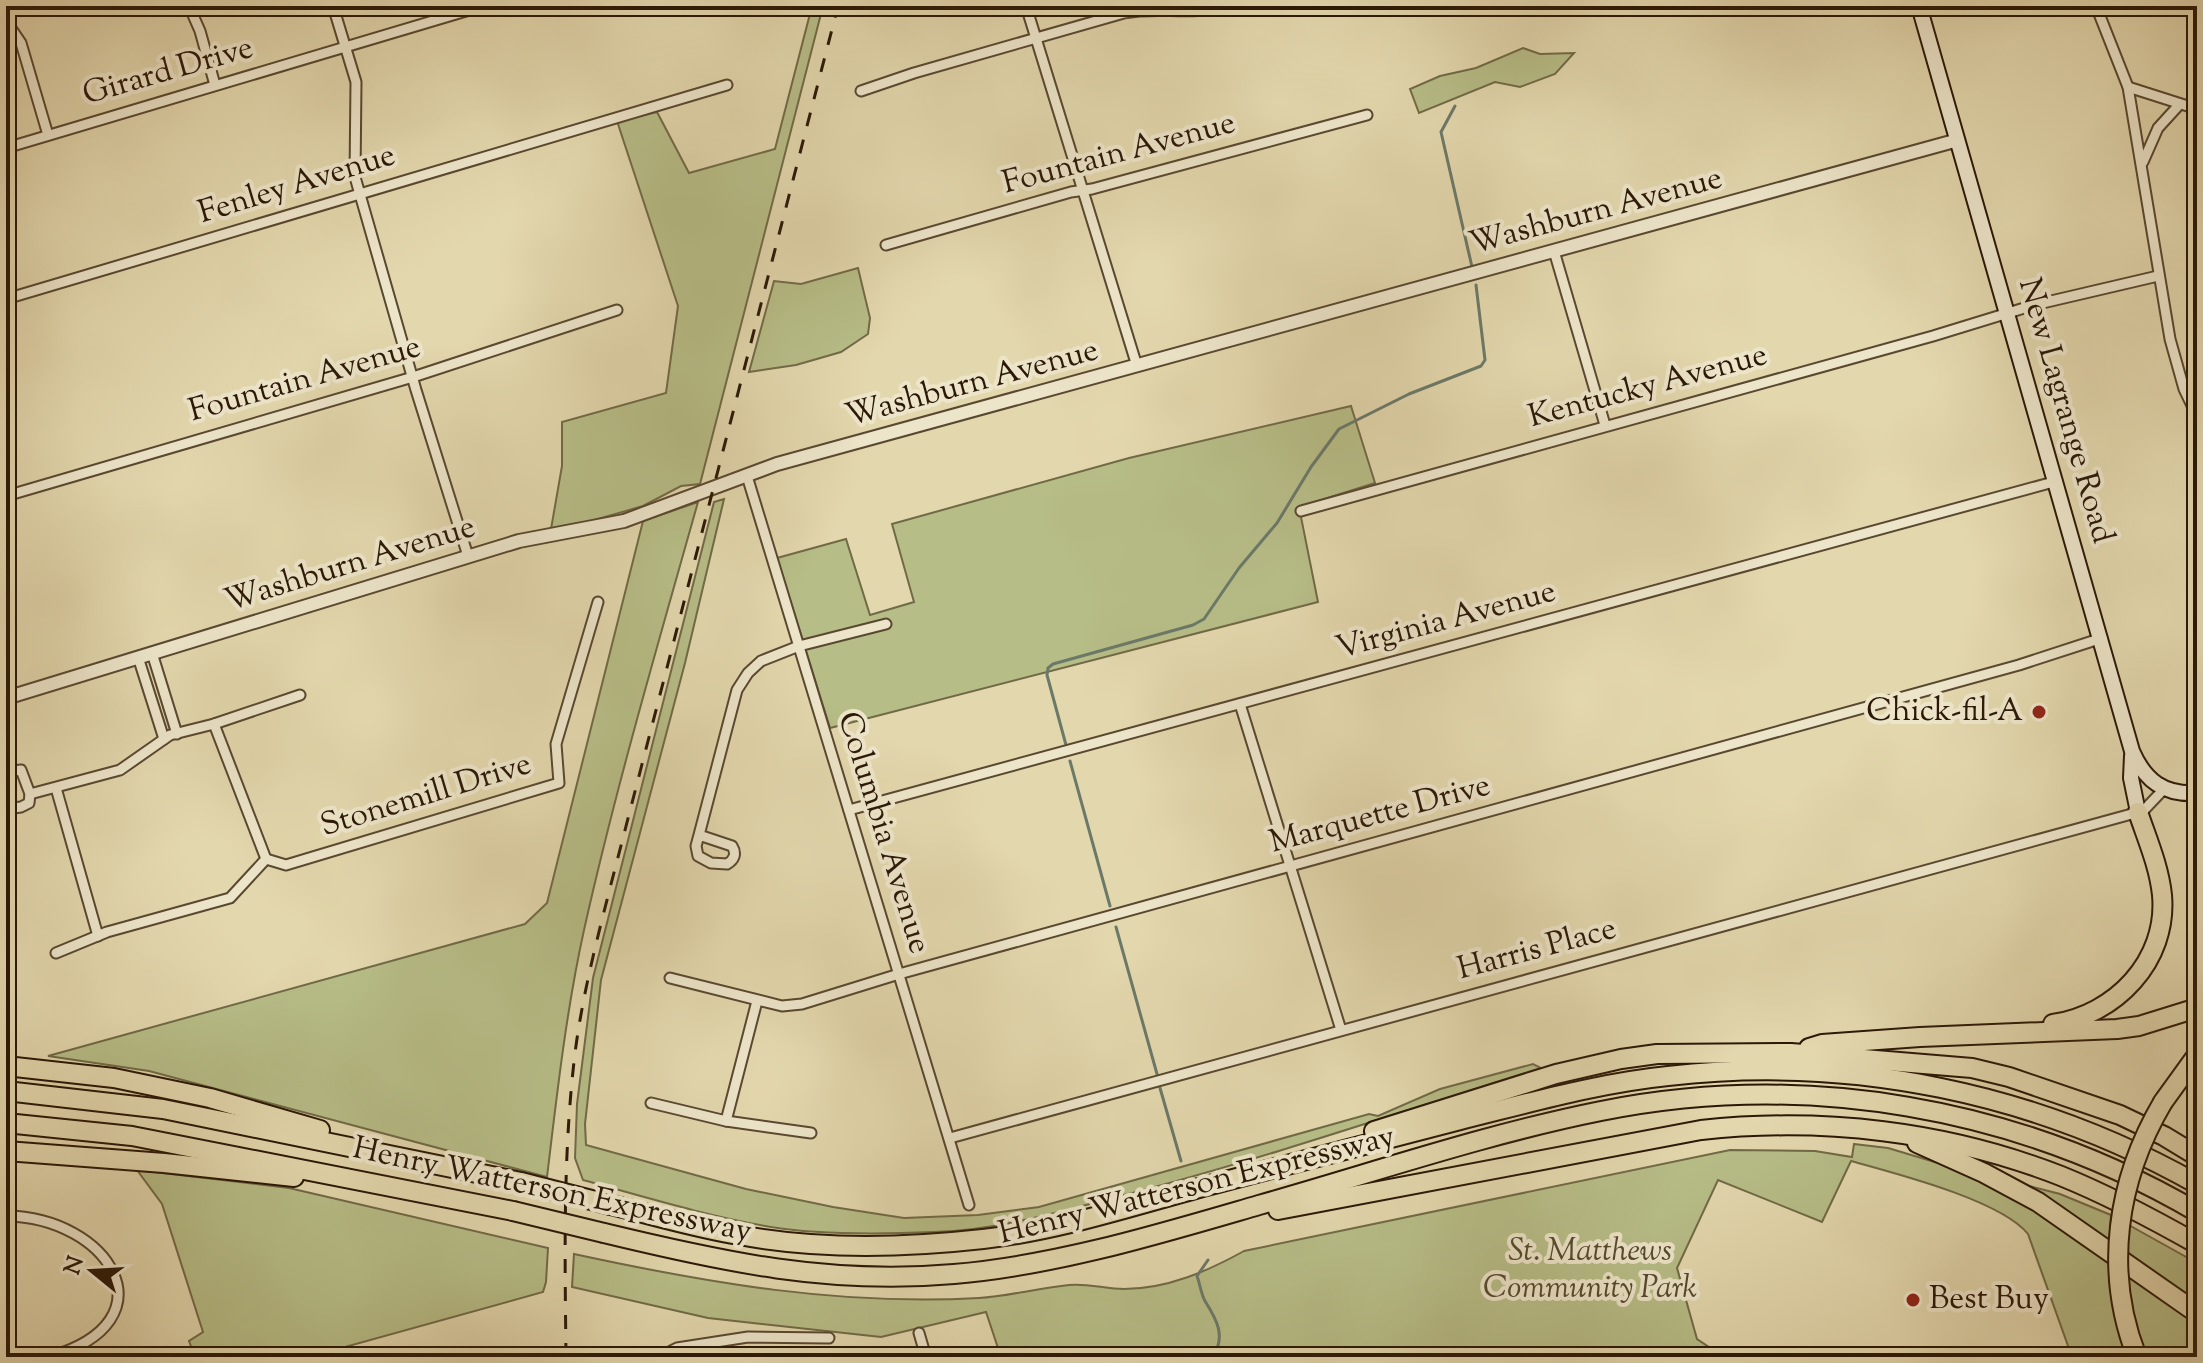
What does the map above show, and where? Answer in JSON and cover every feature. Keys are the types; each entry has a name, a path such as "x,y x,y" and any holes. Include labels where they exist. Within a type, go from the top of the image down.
{"highway":[{"path":"1989,1034 2056,1024 2085,1016 2116,998 2140,972 2158,935 2162,899 2157,868 2138,812"},
{"path":"1791,1053 1822,1044 2117,1029 2139,1026 2197,1008"},
{"path":"1189,1191 1507,1088 1594,1065 1657,1054 1791,1053 1972,1068 2107,1110 2164,1136 2197,1156"},
{"path":"2137,1357 2120,1290 2119,1218 2136,1155 2163,1102 2197,1055"},
{"path":"6,1066 114,1078 210,1098 446,1167"},
{"name":"Henry Watterson Expressway","path":"6,1091 163,1109 521,1182 752,1237 829,1245 897,1246 1017,1234 1075,1222 1576,1091 1666,1076 1788,1070 1891,1079 2003,1102 2103,1138 2197,1184"},
{"name":"Henry Watterson Expressway","path":"6,1123 132,1136 513,1211 710,1259 835,1277 954,1274 1036,1263 1179,1229 1566,1118 1656,1102 1734,1095 1866,1100 1976,1120 2059,1145 2154,1187 2197,1212"},
{"path":"1179,1229 1701,1130 1792,1124 1897,1133 1970,1148 2062,1176 2131,1208 2197,1244"},
{"path":"1897,1133 2038,1202 2197,1313"},
{"path":"6,1151 264,1173 442,1196"}],"main road":[{"name":"New Lagrange Road","path":"1919,6 2132,751 2141,771 2164,789"},
{"path":"2132,751 2131,778 2138,812"},
{"path":"2164,789 2197,793"}],"street":[{"path":"189,6 200,31 215,85"},
{"path":"333,6 357,90 353,159 360,193 468,556"},
{"path":"1026,6 1137,366"},
{"path":"861,91 914,73 1136,11 1203,11 1226,6"},
{"path":"2096,6 2128,87 2158,276 2178,368 2197,416"},
{"name":"Girard Drive","path":"6,148 476,7"},
{"path":"6,21 21,43 48,135"},
{"name":"Fenley Avenue","path":"6,299 727,85"},
{"path":"2128,87 2197,109"},
{"path":"2141,165 2158,128 2179,105"},
{"name":"Fountain Avenue","path":"886,245 1071,192 1367,115"},
{"name":"Washburn Avenue","path":"6,698 519,541 617,523 805,456 1958,140"},
{"path":"1554,251 1605,425"},
{"name":"Kentucky Avenue","path":"1301,511 2008,314 2158,276"},
{"name":"Fountain Avenue","path":"6,496 413,377 617,310"},
{"name":"Columbia Avenue","path":"747,476 969,1205"},
{"name":"Virginia Avenue","path":"849,810 2057,481"},
{"name":"Stonemill Drive","path":"266,859 286,865 559,783 556,744 598,602"},
{"path":"699,835 734,700 744,677 761,661 799,646 886,624"},
{"name":"Marquette Drive","path":"670,978 782,1006 802,1004 899,974 2003,669 2102,638"},
{"path":"152,653 177,734"},
{"path":"138,657 164,739"},
{"path":"30,794 120,770 164,739 300,695"},
{"path":"1240,704 1341,1030"},
{"path":"56,953 98,936 230,898 266,859 214,724"},
{"path":"6,772 21,770 30,794 29,803 6,809"},
{"path":"56,788 98,936"},
{"name":"Harris Place","path":"950,1138 2138,812 2152,803 2164,789"},
{"path":"726,1121 757,1001"},
{"path":"651,1103 726,1121 811,1133"},
{"path":"6,1216 35,1217 66,1227 97,1249 113,1272 116,1307 106,1327 76,1349 49,1357"},
{"path":"919,1333 926,1357"},
{"path":"668,1357 677,1348 748,1337 829,1338"}],"green space":[{"path":"812,6 823,6 700,484 681,486 643,506 551,529 562,466 562,422 666,393 678,306 617,121 657,112 689,173 775,149"},
{"path":"1523,48 1540,54 1574,53 1555,74 1520,87 1495,82 1419,113 1410,89 1440,76 1476,68"},
{"path":"858,268 870,318 868,334 841,352 796,365 749,372 774,281 801,284"},
{"path":"1351,406 1375,483 1299,507 1318,602 830,728 777,558 846,539 870,615 914,602 892,524 1129,458"},
{"path":"724,499 685,663 601,980 585,1124 586,1145 746,1189 833,1207 904,1218 978,1215 1039,1207 1369,1114 1378,1116 1440,1089 1533,1064 1541,1068 1187,1178 1036,1218 985,1227 915,1233 790,1230 700,1212 583,1180 575,1158 577,1104 593,978 714,502"},
{"path":"698,502 596,876 567,1022 547,1177 149,1071 48,1056 525,924 547,903 643,521"},
{"name":"St. Matthews Community Park","path":"1854,1144 1888,1148 1958,1169 2023,1199 2197,1321 2197,1357 2072,1357 2028,1234 1995,1210 1971,1199 1851,1161 1822,1222 1718,1180 1677,1268 1697,1339 1724,1357 1001,1357 986,1312 881,1337 708,1318 572,1287 574,1254 725,1283 876,1299 979,1298 1076,1285 1140,1288 1187,1278 1244,1251 1730,1150 1815,1151 1852,1157"},
{"path":"137,1170 289,1188 548,1248 546,1282 543,1292 309,1357 195,1357 189,1341 203,1332 162,1204"},
{"path":"2021,1184 2060,1194 2111,1215 2109,1245"},
{"path":"2127,1224 2197,1263 2197,1306 2125,1257"}],"waterway":[{"path":"1455,106 1441,132 1472,267"},
{"path":"1066,745 1047,675 1048,668 1053,664 1193,625 1204,619 1239,568 1277,523 1311,467 1339,429 1409,394 1481,366 1485,360 1476,285"},
{"path":"1070,761 1110,906"},
{"path":"1116,927 1157,1074"},
{"path":"1160,1088 1181,1161"},
{"path":"1208,1260 1197,1276 1218,1328 1219,1342 1213,1357"}],"railway":[{"path":"566,1357 568,1142 573,1071 583,1003 838,6"}],"place":[{"name":"Chick-fil-A","path":"2039,712"},
{"name":"Best Buy","path":"1913,1300"}]}
